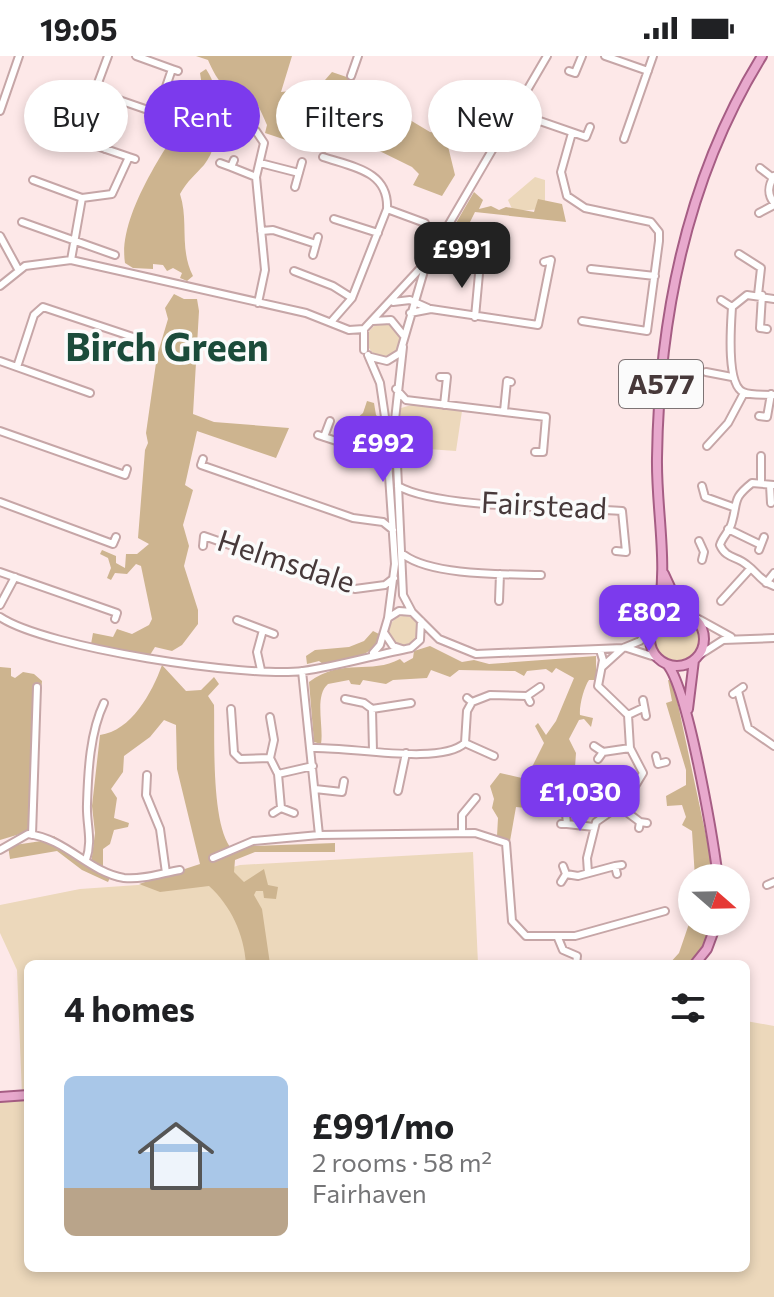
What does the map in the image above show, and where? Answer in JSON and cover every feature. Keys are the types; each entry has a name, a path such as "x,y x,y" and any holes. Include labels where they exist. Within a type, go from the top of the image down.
{"main road":[{"name":"A577","path":"658,658 650,642 662,569 657,481 661,387 670,308 700,179 727,115 761,59"},
{"name":"A577","path":"662,569 676,600 704,635 696,658 687,717"},
{"path":"654,624 671,612 690,615"},
{"path":"658,658 667,664 681,666 696,658"},
{"name":"A577","path":"667,664 675,675 687,717 715,864"},
{"path":"698,960 712,936"},
{"path":"0,1097 24,1095"}],"street":[{"path":"0,111 19,56"},
{"path":"99,80 108,56"},
{"path":"136,56 175,70 171,80"},
{"path":"351,76 358,56"},
{"path":"533,80 547,56"},
{"path":"569,71 575,73 582,56"},
{"path":"605,56 648,71"},
{"path":"624,139 631,128 653,56"},
{"path":"542,123 586,137 590,127"},
{"path":"572,133 561,172 567,196 585,208 654,225 659,241 647,331 582,321"},
{"path":"258,303 265,270 256,177 264,143 260,135"},
{"path":"33,180 82,198 112,194 132,158 114,152"},
{"path":"490,152 428,260 404,336 395,408 403,595 412,612 439,639 465,651 491,655 623,648 640,641 654,624"},
{"path":"323,157 371,173 385,188 387,209 352,298 331,322"},
{"path":"295,187 302,162"},
{"path":"220,163 233,163 256,177"},
{"path":"260,163 299,173"},
{"path":"344,176 348,165"},
{"path":"759,213 774,204 769,197 773,177 760,168"},
{"path":"385,188 394,182"},
{"path":"71,260 82,198"},
{"path":"387,209 423,219"},
{"path":"334,219 378,233"},
{"path":"22,222 115,255"},
{"path":"261,231 273,230 317,241 313,255"},
{"path":"0,236 18,269"},
{"path":"471,250 481,252 475,317"},
{"path":"739,254 761,268 760,328 767,329"},
{"path":"0,286 18,269 37,262 71,260 168,280 331,322 366,352 387,361 403,347"},
{"path":"340,327 364,329 428,260"},
{"path":"390,303 414,301 431,309 538,325 542,320 551,260 544,262"},
{"path":"591,269 655,276"},
{"path":"294,271 306,272 352,298"},
{"path":"764,419 772,395 744,393 732,377 732,307 738,299 760,295 774,299"},
{"path":"721,300 732,307"},
{"path":"17,367 34,315 43,307 133,337 131,343"},
{"path":"410,313 431,309"},
{"path":"371,322 391,320 404,336"},
{"path":"364,329 366,352 383,394 395,577 380,645 370,656"},
{"path":"0,361 90,393"},
{"path":"704,370 732,377"},
{"path":"440,377 447,377 444,405"},
{"path":"504,411 507,381 511,382"},
{"path":"396,389 406,400 546,417 543,452 535,452"},
{"path":"707,446 712,434 728,423 744,393"},
{"path":"395,408 406,400"},
{"path":"330,421 321,436 368,451 388,462"},
{"path":"0,431 125,475 127,469"},
{"path":"368,451 387,441"},
{"path":"203,459 201,465 211,469 353,518 376,520 393,530"},
{"path":"759,461 761,483"},
{"path":"704,552 720,545 733,507 743,491 761,483 772,485 771,505"},
{"name":"Fairstead","path":"398,486 415,494 467,502 622,511 626,552 616,551"},
{"path":"702,486 705,497 733,507"},
{"path":"400,505 415,494"},
{"path":"0,502 113,544 116,537"},
{"path":"376,520 392,509"},
{"path":"728,529 759,547 764,537"},
{"name":"Helmsdale","path":"203,546 204,536 347,587 378,586 395,577"},
{"path":"699,541 704,552 702,560"},
{"path":"720,545 728,556 771,585"},
{"path":"403,555 419,563 500,574 541,575"},
{"path":"404,576 419,563"},
{"path":"721,601 750,569"},
{"path":"0,572 117,613 115,619"},
{"path":"774,573 771,585 774,598"},
{"path":"499,601 500,574"},
{"path":"0,605 15,577"},
{"name":"Helmsdale","path":"378,586 393,597"},
{"path":"388,618 399,611 412,612"},
{"path":"690,615 735,638"},
{"path":"0,617 16,628 51,639 227,671 302,671 404,649 420,640 439,639"},
{"path":"237,620 274,634"},
{"path":"420,640 421,621"},
{"path":"261,670 257,652 263,630"},
{"path":"384,630 393,646 404,649"},
{"path":"696,658 716,643 735,638 774,638"},
{"path":"623,648 658,658"},
{"path":"588,873 587,858 594,827 599,818 620,807 639,785 642,767 630,748 628,715 600,691 597,681 602,668 623,648"},
{"path":"600,650 602,668"},
{"path":"302,671 319,835"},
{"path":"32,835 37,687"},
{"path":"465,743 470,700 490,695 529,699 540,687"},
{"path":"738,690 748,728 774,746"},
{"path":"345,699 364,703 372,709 413,700"},
{"path":"86,860 91,836 87,807 93,746 104,703"},
{"path":"628,715 643,704 646,716"},
{"path":"231,709 234,753 240,759 270,758"},
{"path":"372,709 373,751"},
{"path":"270,717 274,740 270,758 278,774 281,808"},
{"path":"312,748 406,753 454,751 465,743"},
{"path":"465,743 495,757"},
{"path":"594,746 603,752 630,748"},
{"path":"598,759 603,752"},
{"path":"398,791 406,753"},
{"path":"642,767 660,761"},
{"path":"278,774 313,766"},
{"path":"147,775 146,795 160,829 166,873"},
{"path":"341,802 344,781"},
{"path":"315,789 342,792"},
{"path":"462,833 462,815 476,798"},
{"path":"620,807 642,824"},
{"path":"281,808 294,813"},
{"path":"273,813 281,808"},
{"path":"566,814 564,824 594,827"},
{"path":"213,858 253,841 319,835 462,833 506,843 515,928 533,937 558,938 665,911"},
{"path":"0,850 11,841 32,835 54,839 86,860 124,878 180,870"},
{"path":"563,866 566,874"},
{"path":"566,874 618,868"},
{"path":"561,882 566,874"},
{"path":"558,938 563,950 577,956 576,960"}],"shaded area":[{"path":"196,56 292,56 285,80 276,80 276,137 265,133 267,125 260,110 260,80 219,80 208,60"},
{"path":"206,69 212,80 201,80 200,73"},
{"path":"332,72 355,80 325,80"},
{"path":"412,121 428,131 428,152 449,152 455,175 442,196 413,185 419,174 412,167 382,152 412,152"},
{"path":"163,152 211,152 180,194 186,256 193,276 187,281 180,278 182,273 173,268 167,271 163,265 153,264 153,269 133,268 125,263 129,223"},
{"path":"535,177 545,180 545,209 513,211 508,200"},
{"path":"474,192 483,200 479,209 491,206 499,210 506,207 534,212 538,199 562,204 566,222 475,212 469,224 460,227 457,244 449,246 445,242"},
{"path":"174,294 184,299 197,299 199,311 193,414 214,422 289,428 276,458 197,431 185,485 193,490 183,525 189,546 184,566 198,610 198,624 182,645 172,651 155,647 150,655 91,644 93,633 113,637 117,629 132,634 149,625 152,619 141,566 136,564 127,574 115,573 111,580 107,578 111,568 108,558 100,554 102,550 116,556 116,563 125,568 126,554 137,554 149,544 138,538 148,443 146,433 157,356 168,319 165,308"},
{"path":"384,323 396,328 401,340 396,352 384,357 372,352 367,340 372,328"},
{"path":"367,401 374,403 380,419 382,437 376,445 368,438 354,435 356,419 363,413"},
{"path":"415,404 462,411 456,451 399,447 401,408"},
{"path":"677,615 694,622 701,639 694,656 677,663 660,656 653,639 660,622"},
{"path":"404,616 415,620 419,631 415,642 404,646 393,642 389,631 393,620"},
{"path":"373,631 381,635 365,654 341,661 307,664 306,656 315,650 349,647 364,641"},
{"path":"430,646 462,662 474,660 489,664 596,656 596,680 587,683 580,711 580,715 593,718 591,727 584,719 579,720 569,739 576,753 573,797 557,811 516,807 510,841 497,836 498,818 492,808 494,799 490,786 500,773 526,779 544,743 535,726 538,723 546,735 556,721 574,678 556,668 552,673 546,669 527,671 524,676 515,671 459,670 450,677 431,670 427,678 393,680 386,684 363,680 360,685 351,684 349,680 328,684 320,704 321,744 314,742 309,682 333,670 378,666 400,659 404,663 413,658 414,651"},
{"path":"162,665 186,691 201,690 214,677 219,684 208,696 214,705 218,806 221,826 235,852 251,846 335,843 335,852 255,852 235,860 234,872 244,882 264,869 268,885 278,887 276,899 264,898 263,891 256,891 254,895 262,909 269,960 245,960 235,921 224,902 209,886 160,892 139,884 200,864 177,769 176,725 164,720 150,737 124,756 123,772 111,789 117,798 114,818 129,823 128,827 114,830 110,844 103,849 103,867 113,871 108,882 82,870 57,851 10,859 8,846 48,840 54,836 91,864 95,833 92,806 100,735 111,732 131,718 152,687"},
{"path":"0,667 11,668 11,676 15,678 23,672 34,674 42,681 30,831 0,840"},
{"path":"668,680 673,681 712,864 694,864 692,831 682,825 686,817 682,805 667,806 666,796 686,785 686,770 666,703 672,701"},
{"path":"473,852 478,960 24,960 24,1272 750,1272 750,1022 774,1026 774,1297 0,1297 0,1097 22,1095 17,970 0,933 0,905 80,889 181,882 240,865"},
{"path":"685,936 709,936 696,960 673,960 679,953"}],"district":[{"name":"Birch Green","path":"167,348"}]}
